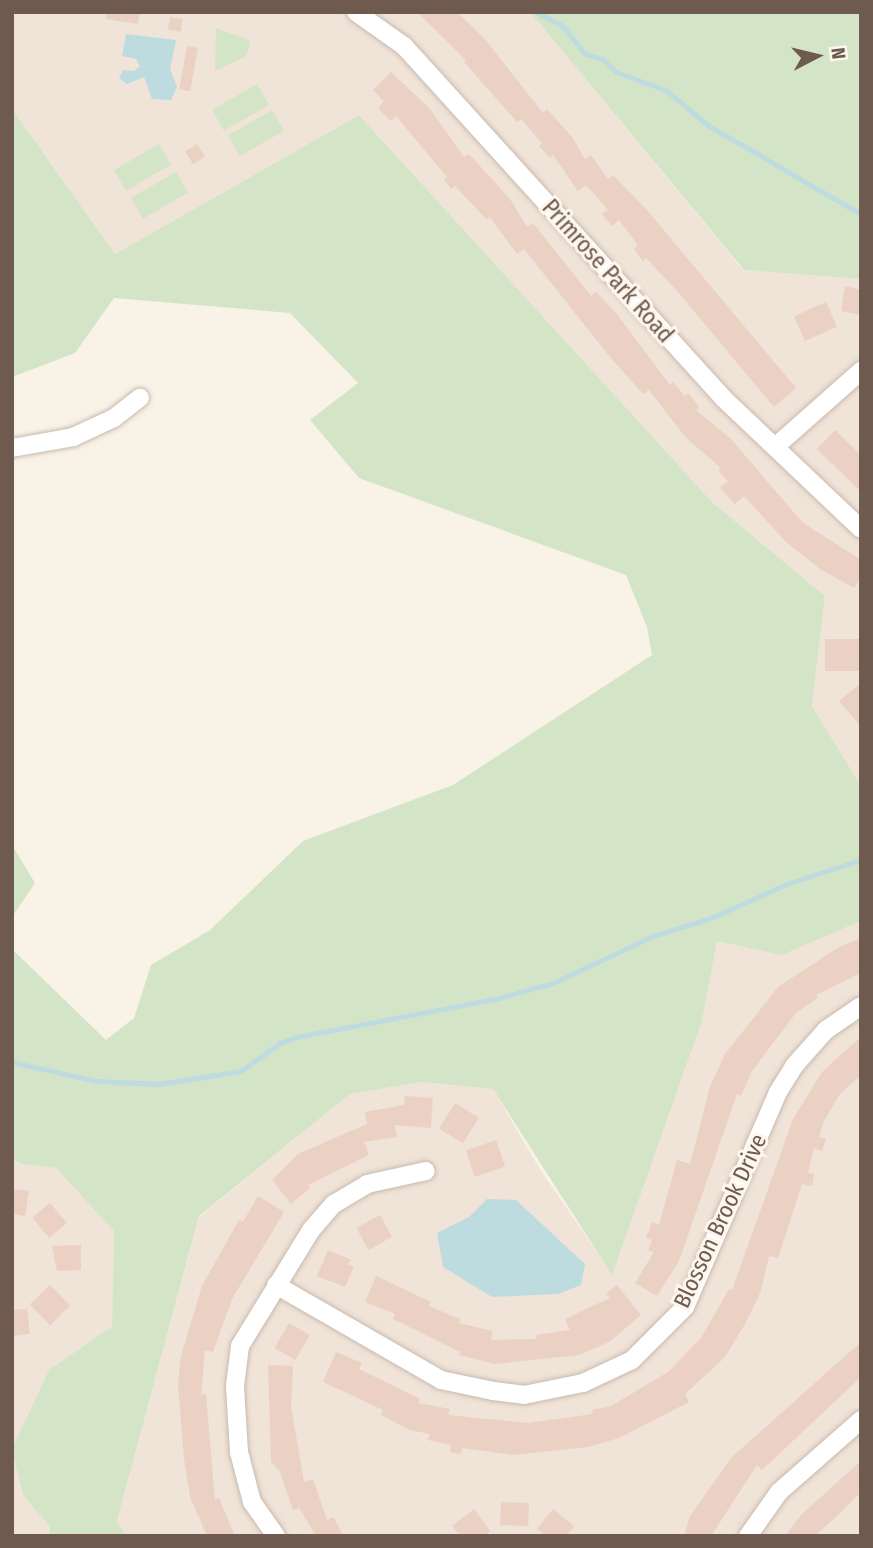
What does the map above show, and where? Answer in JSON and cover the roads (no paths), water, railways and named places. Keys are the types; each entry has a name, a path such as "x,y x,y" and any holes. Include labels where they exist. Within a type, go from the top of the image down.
{"street":[{"name":"Primrose Park Road","path":"356,12 404,46 723,398 861,529"},
{"path":"775,447 861,371"},
{"path":"12,448 73,437 114,418 140,398"},
{"name":"Blosson Brook Drive","path":"276,1285 441,1380 524,1395 583,1383 632,1360 685,1307 778,1092 794,1066 826,1030 861,1006"},
{"path":"276,1536 252,1502 239,1452 235,1386 240,1346 276,1285 334,1203 367,1184 426,1171"},
{"path":"748,1536 779,1492 861,1420"}],"water":[{"path":"126,34 176,40 170,69 177,87 171,100 152,99 144,77 127,84 119,78 123,70 134,71 140,66 136,59 122,56"},
{"path":"487,1199 516,1200 585,1264 581,1285 558,1294 492,1297 443,1267 437,1233 469,1217"}],"waterway":[{"path":"537,12 563,26 586,54 603,59 616,72 666,90 708,125 861,214"},
{"path":"12,1062 97,1081 159,1084 241,1071 280,1043 297,1037 499,998 553,983 653,936 711,918 787,884 861,860"}]}
